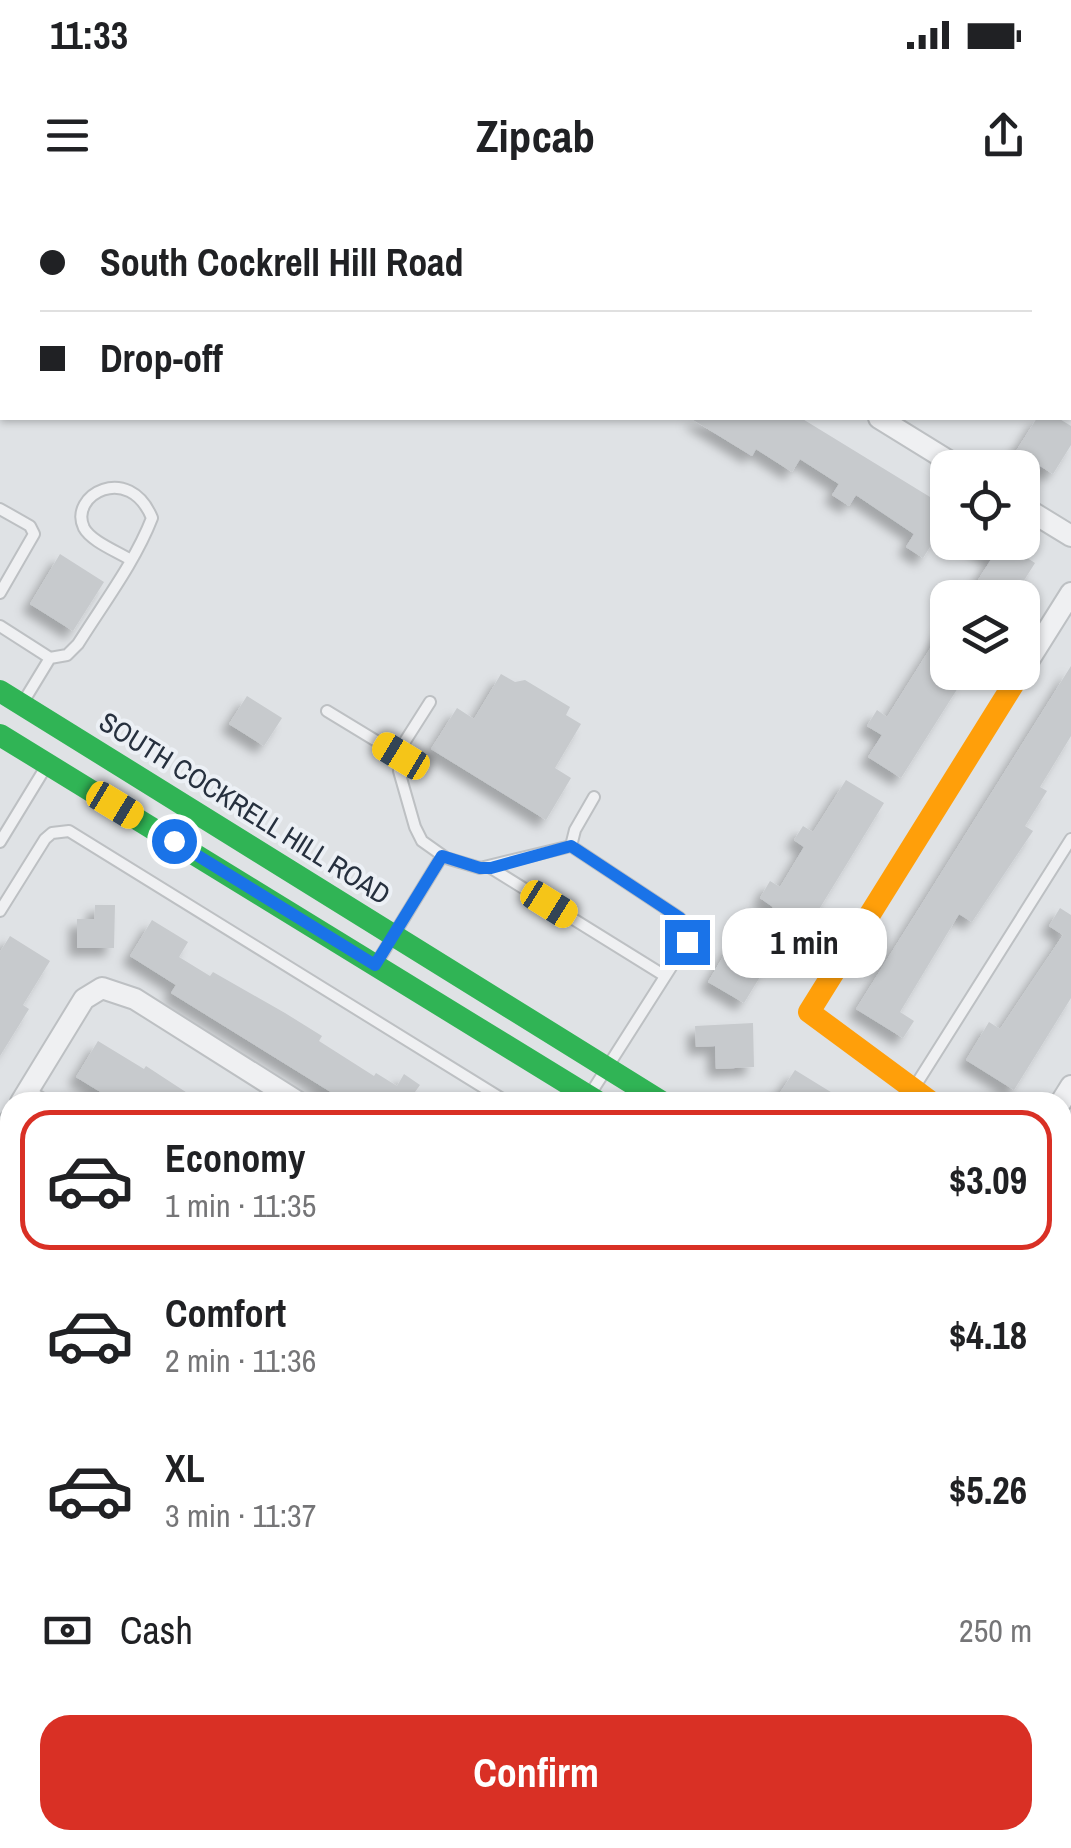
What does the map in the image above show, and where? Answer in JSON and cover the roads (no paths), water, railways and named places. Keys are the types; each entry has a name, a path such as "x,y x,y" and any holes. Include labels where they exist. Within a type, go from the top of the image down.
{"main road":[{"path":"914,1092 809,1012 1011,690"},
{"name":"SOUTH COCKRELL HILL ROAD","path":"0,691 646,1092"},
{"path":"0,735 580,1092"}],"street":[{"path":"881,420 930,450"},
{"path":"1040,517 1071,536"},
{"path":"1040,643 1071,593"},
{"path":"27,1092 84,999 102,988 136,998 282,1092"}],"lane":[{"path":"0,626 50,658 67,655 78,644 129,560 152,518 140,499 116,486 103,487 82,515 83,526 88,534 129,560"},
{"path":"0,508 30,526 34,534 0,593"},
{"path":"22,704 50,658"},
{"path":"430,702 402,746 400,771 422,841 442,856 480,868 571,846 680,918 687,942 607,1068 596,1092"},
{"path":"328,711 401,756"},
{"path":"0,842 5,823 48,764"},
{"path":"571,846 575,830 594,796"},
{"path":"0,911 45,838 69,831 491,1092"},
{"path":"924,1092 1071,839"},
{"path":"375,965 442,856"},
{"path":"491,868 665,976"}]}
